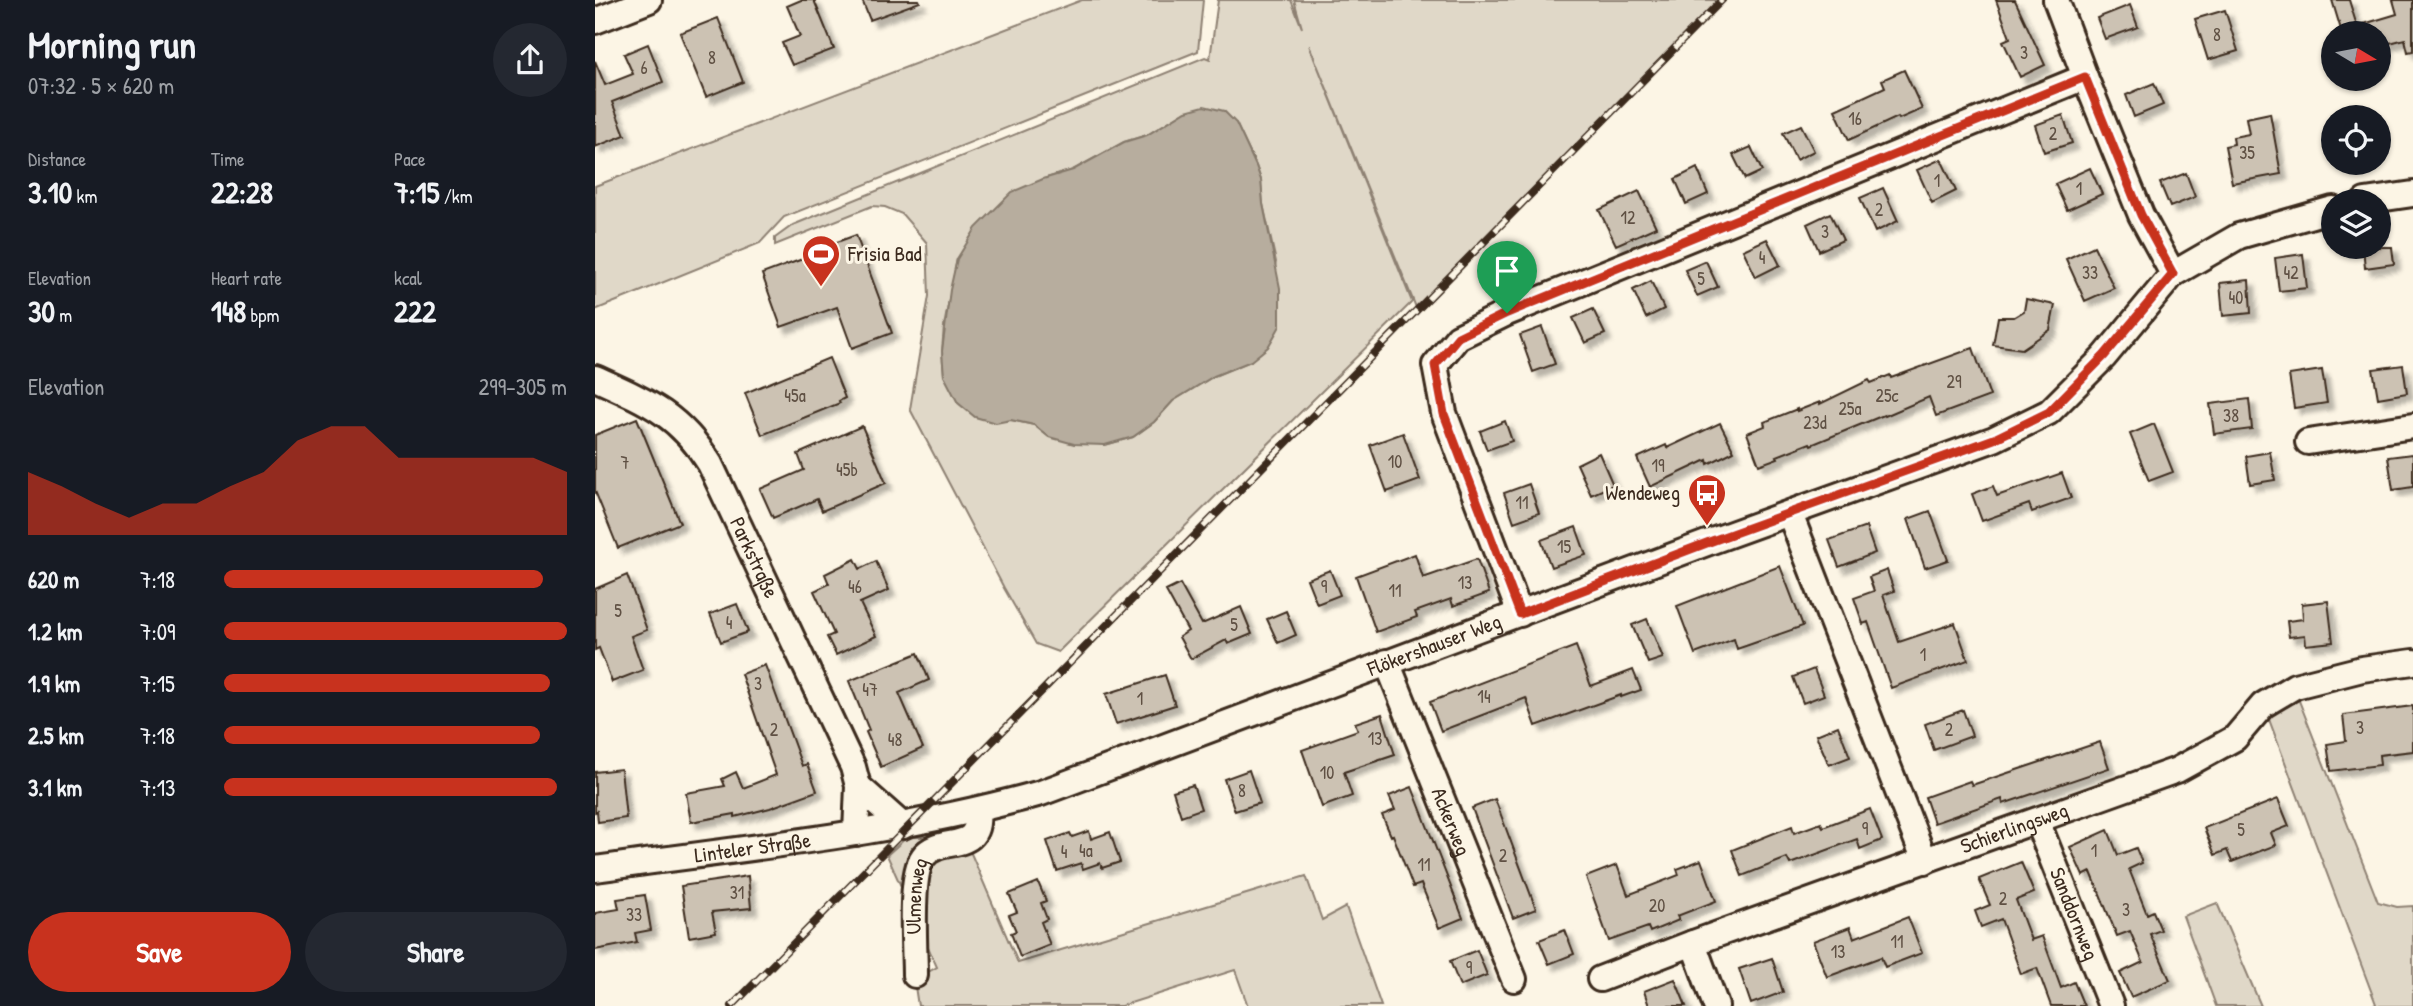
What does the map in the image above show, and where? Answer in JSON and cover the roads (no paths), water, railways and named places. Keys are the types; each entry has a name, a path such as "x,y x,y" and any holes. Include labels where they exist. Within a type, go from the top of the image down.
{"street":[{"path":"595,21 649,0"},
{"path":"2056,0 2141,215 2173,274"},
{"path":"1520,614 1444,414 1435,365 1458,337 1520,308 2085,77"},
{"path":"2391,197 2413,194"},
{"name":"Flökershauser Weg","path":"907,825 977,811 1041,793 1387,662 1994,439 2049,412 2104,356 2173,274 2239,236 2321,212"},
{"name":"Parkstraße","path":"595,378 666,414 684,427 697,443 734,511 853,767 858,786 856,832"},
{"path":"2308,442 2413,426"},
{"path":"1790,514 1925,861"},
{"name":"Ackerweg","path":"1387,662 1514,979"},
{"name":"Schierlingsweg","path":"1600,979 1693,943 2177,770 2235,738 2263,705 2295,687 2362,668 2413,662"},
{"name":"Parkstraße","path":"858,786 907,825"},
{"name":"Ulmenweg","path":"915,975 914,888 918,868 924,856 935,849 968,839 976,832 977,811"},
{"name":"Sanddornweg","path":"2037,821 2111,1006"},
{"name":"Linteler Straße","path":"595,869 907,825"},
{"path":"1693,943 1716,1006"}],"railway":[{"path":"732,1006 1722,0"}],"place":[{"name":"Frisia Bad","path":"821,288"},
{"name":"Wendeweg","path":"1707,527"}]}
